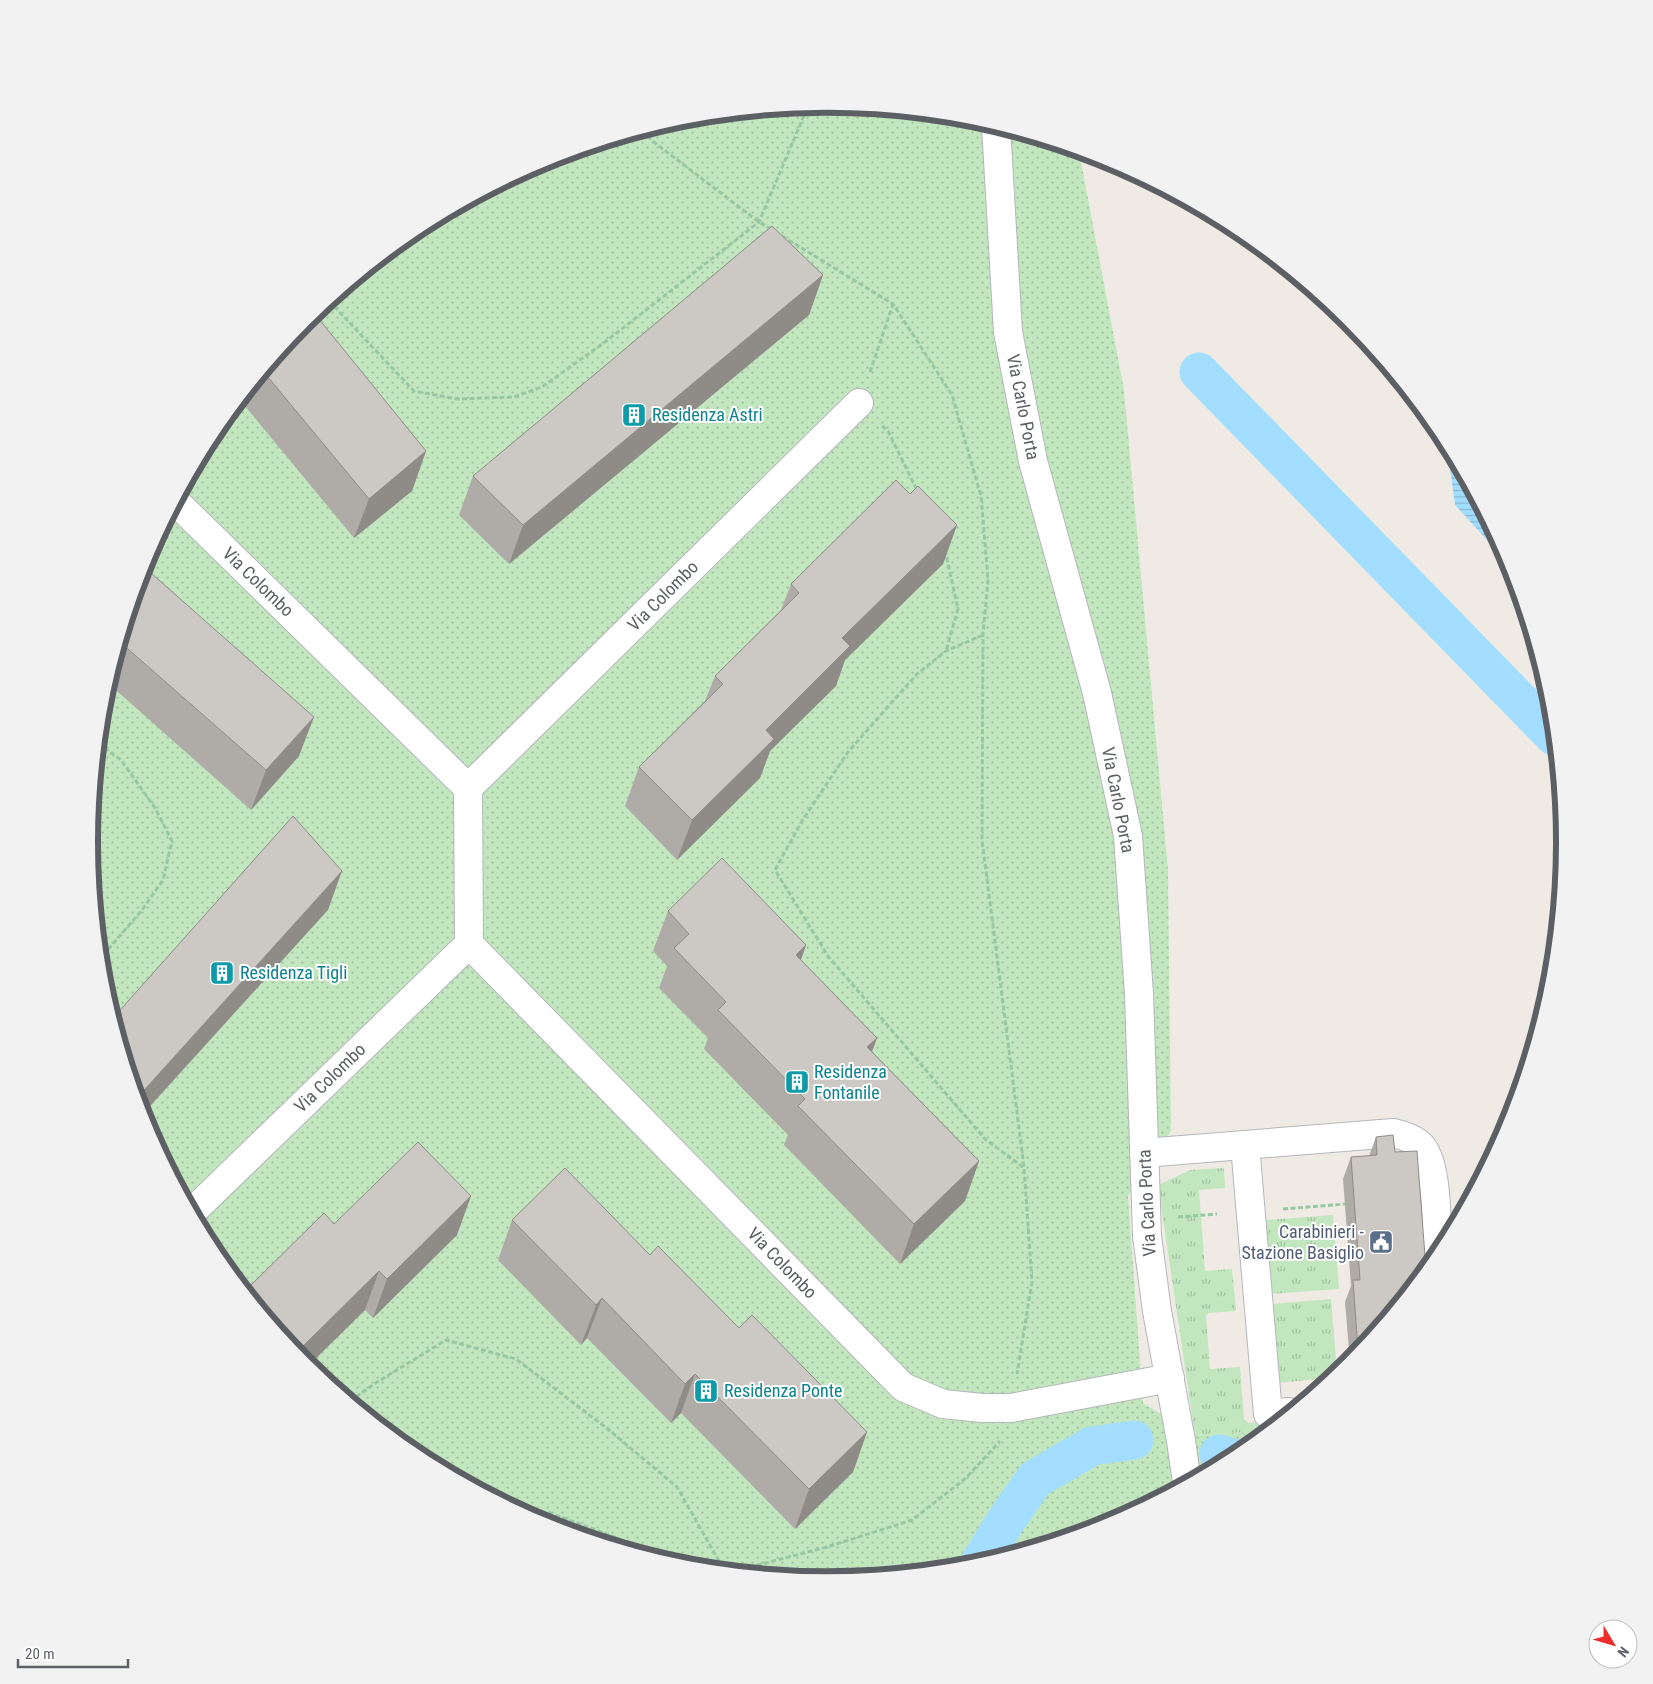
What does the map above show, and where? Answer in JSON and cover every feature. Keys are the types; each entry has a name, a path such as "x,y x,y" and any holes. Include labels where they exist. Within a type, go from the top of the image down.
{"street":[{"name":"Via Carlo Porta","path":"996,134 1008,332 1033,461 1097,693 1128,836 1139,994 1146,1236 1186,1476"},
{"name":"Via Colombo","path":"180,506 468,788 859,403"},
{"path":"468,788 469,944"},
{"name":"Via Colombo","path":"196,1208 469,944 903,1387 943,1404 982,1408 1011,1408 1170,1378"},
{"path":"1144,1153 1394,1133 1413,1140 1428,1154 1433,1170 1437,1240"},
{"path":"1245,1145 1268,1414 1279,1413"}],"path":[{"path":"334,306 414,391 457,399 514,397 542,387 605,342 759,222 805,114"},
{"path":"647,136 759,222 894,304 952,395 980,496 988,580 983,635 982,840 1024,1167 1032,1282 1011,1408 1000,1441 966,1478 912,1520 827,1547 751,1567"},
{"path":"894,304 859,403 888,431 918,494"},
{"path":"945,547 958,609 946,651"},
{"path":"983,635 946,651 917,674 848,752 802,821 775,870 828,956 985,1139 1024,1167"},
{"path":"104,748 121,760 155,808 172,841 163,880 142,910 106,951"},
{"path":"355,1397 446,1340 516,1359 609,1430 677,1487 720,1563"},
{"path":"541,1513 548,1512 645,1548"}],"green space":[{"path":"826,113 922,119 969,127 1015,138 1081,159 1124,390 1168,870 1171,1131 1128,1196 1143,1403 1195,1435 1254,1432 1232,1448 1191,1473 1149,1496 1105,1516 1015,1546 969,1557 922,1565 826,1571 731,1565 684,1557 638,1546 548,1516 504,1496 421,1448 346,1390 311,1357 278,1323 220,1247 195,1206 153,1121 122,1031 112,984 99,890 98,842 99,794 112,700 122,653 153,563 195,477 220,437 278,361 311,327 346,294 421,236 504,188 548,168 638,138 684,127 731,119"},
{"path":"1224,1168 1225,1188 1199,1190 1205,1271 1232,1269 1236,1311 1208,1313 1206,1316 1210,1369 1240,1367 1244,1419 1249,1423 1270,1420 1254,1432 1195,1435 1158,1185 1190,1170"},
{"path":"1333,1215 1339,1289 1271,1294 1265,1220"},
{"path":"1331,1299 1336,1363 1319,1379 1277,1383 1272,1304"}],"water":[{"path":"1450,464 1492,545 1455,505"}],"building":[{"name":"Residenza Astri","path":"772,226 823,275 523,525 473,476"},
{"path":"319,319 426,451 369,499 266,375"},
{"path":"896,480 910,494 918,486 957,525 842,638 850,646 766,730 774,739 692,820 639,767 723,684 715,676 799,593 791,584"},
{"path":"150,572 314,717 266,770 124,646"},
{"name":"Residenza Tigli","path":"293,816 342,871 142,1092 122,1031 118,1012"},
{"path":"722,858 806,945 796,955 877,1038 867,1047 979,1161 914,1224 798,1106 805,1099 718,1010 726,1002 674,948 689,934 668,911"},
{"name":"Carabinieri - Stazione Basiglio","path":"1393,1135 1395,1152 1417,1151 1425,1258 1375,1323 1357,1341 1353,1280 1360,1280 1351,1157 1377,1155 1376,1137"},
{"path":"418,1142 471,1196 387,1279 379,1271 302,1347 278,1323 249,1287 324,1213 334,1224"},
{"path":"565,1168 650,1255 658,1246 739,1328 752,1315 867,1432 809,1489 695,1374 685,1384 602,1298 596,1305 512,1220"}],"waterway":[{"path":"1199,372 1546,727"},
{"path":"986,1553 1035,1479 1092,1446 1134,1440"}],"place":[{"name":"Residenza Astri","path":"634,415"},
{"name":"Residenza Tigli","path":"222,973"},
{"name":"Residenza Fontanile","path":"797,1082"},
{"name":"Carabinieri - Stazione Basiglio","path":"1381,1242"},
{"name":"Residenza Ponte","path":"706,1391"}]}
